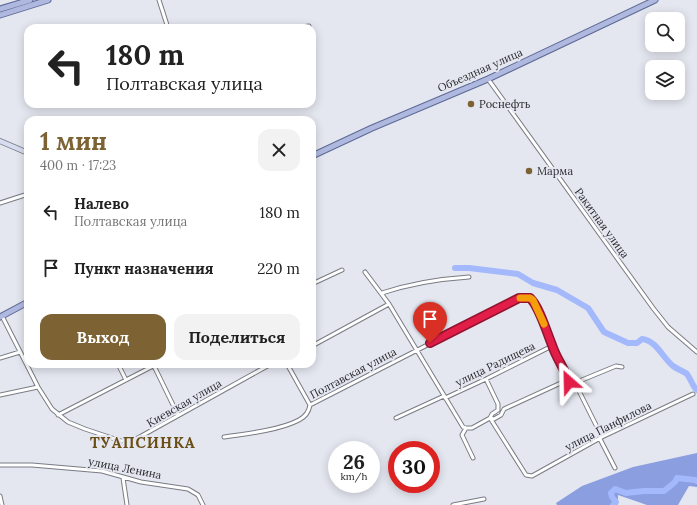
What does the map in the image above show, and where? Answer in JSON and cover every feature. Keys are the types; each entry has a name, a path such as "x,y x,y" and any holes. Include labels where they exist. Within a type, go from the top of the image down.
{"main road":[{"path":"0,9 30,0"},
{"path":"0,15 48,0"},
{"name":"Объездная улица","path":"316,154 388,120 488,79 655,0"},
{"path":"0,141 24,151"},
{"path":"1,317 24,304"}],"street":[{"path":"159,0 167,24"},
{"name":"Ракитная улица","path":"488,79 502,101 653,308 668,327 697,352"},
{"path":"0,203 24,195"},
{"path":"316,282 342,270"},
{"path":"365,272 389,304 463,427 472,428 490,418 492,414 563,382 569,382 576,385 616,468"},
{"path":"382,293 406,286 469,276"},
{"name":"Полтавская улица","path":"224,437 266,430 300,420 309,411 310,405 364,379 519,298 526,297 533,300 552,346"},
{"path":"316,344 389,304"},
{"name":"Киевская улица","path":"1,317 24,360"},
{"path":"552,346 569,382"},
{"name":"улица Радищева","path":"396,418 486,379 552,346"},
{"path":"0,358 20,352"},
{"path":"576,385 582,380 616,366 622,367"},
{"name":"Киевская улица","path":"28,368 52,409 68,422 121,441 136,440 264,368"},
{"path":"120,368 126,380"},
{"path":"58,414 149,368"},
{"path":"156,368 178,415"},
{"path":"289,368 310,405"},
{"path":"486,379 501,410 501,415 494,419 490,418"},
{"path":"0,395 38,387"},
{"name":"улица Панфилова","path":"490,418 526,475 532,476 601,438 693,394"},
{"path":"466,428 462,435 473,458"},
{"name":"улица Ленина","path":"0,465 20,464 102,471 123,478 188,489 198,495 203,505"},
{"path":"123,478 128,505"},
{"path":"0,496 2,505"},
{"path":"453,505 484,499"}],"shaded area":[{"path":"697,453 697,487 689,486 678,505 647,505 618,495 618,505 557,505 556,503 582,486 633,467"}],"waterway":[{"path":"455,268 469,268 518,274 533,283 557,290 588,308 604,332 628,343 637,343 642,339 652,343 673,366 687,374 697,390"},
{"path":"613,505 616,502 611,493 615,489 626,493 664,491 675,482 677,478 697,481"}],"slow traffic":[{"path":"520,298 526,297 533,300 544,324"}],"place":[{"name":"Роснефть","path":"471,104"},
{"name":"Марма","path":"529,171"}],"district":[{"name":"ТУАПСИНКА","path":"143,443"}],"route":[{"path":"430,343 519,298 530,298 533,300 569,382"}]}
